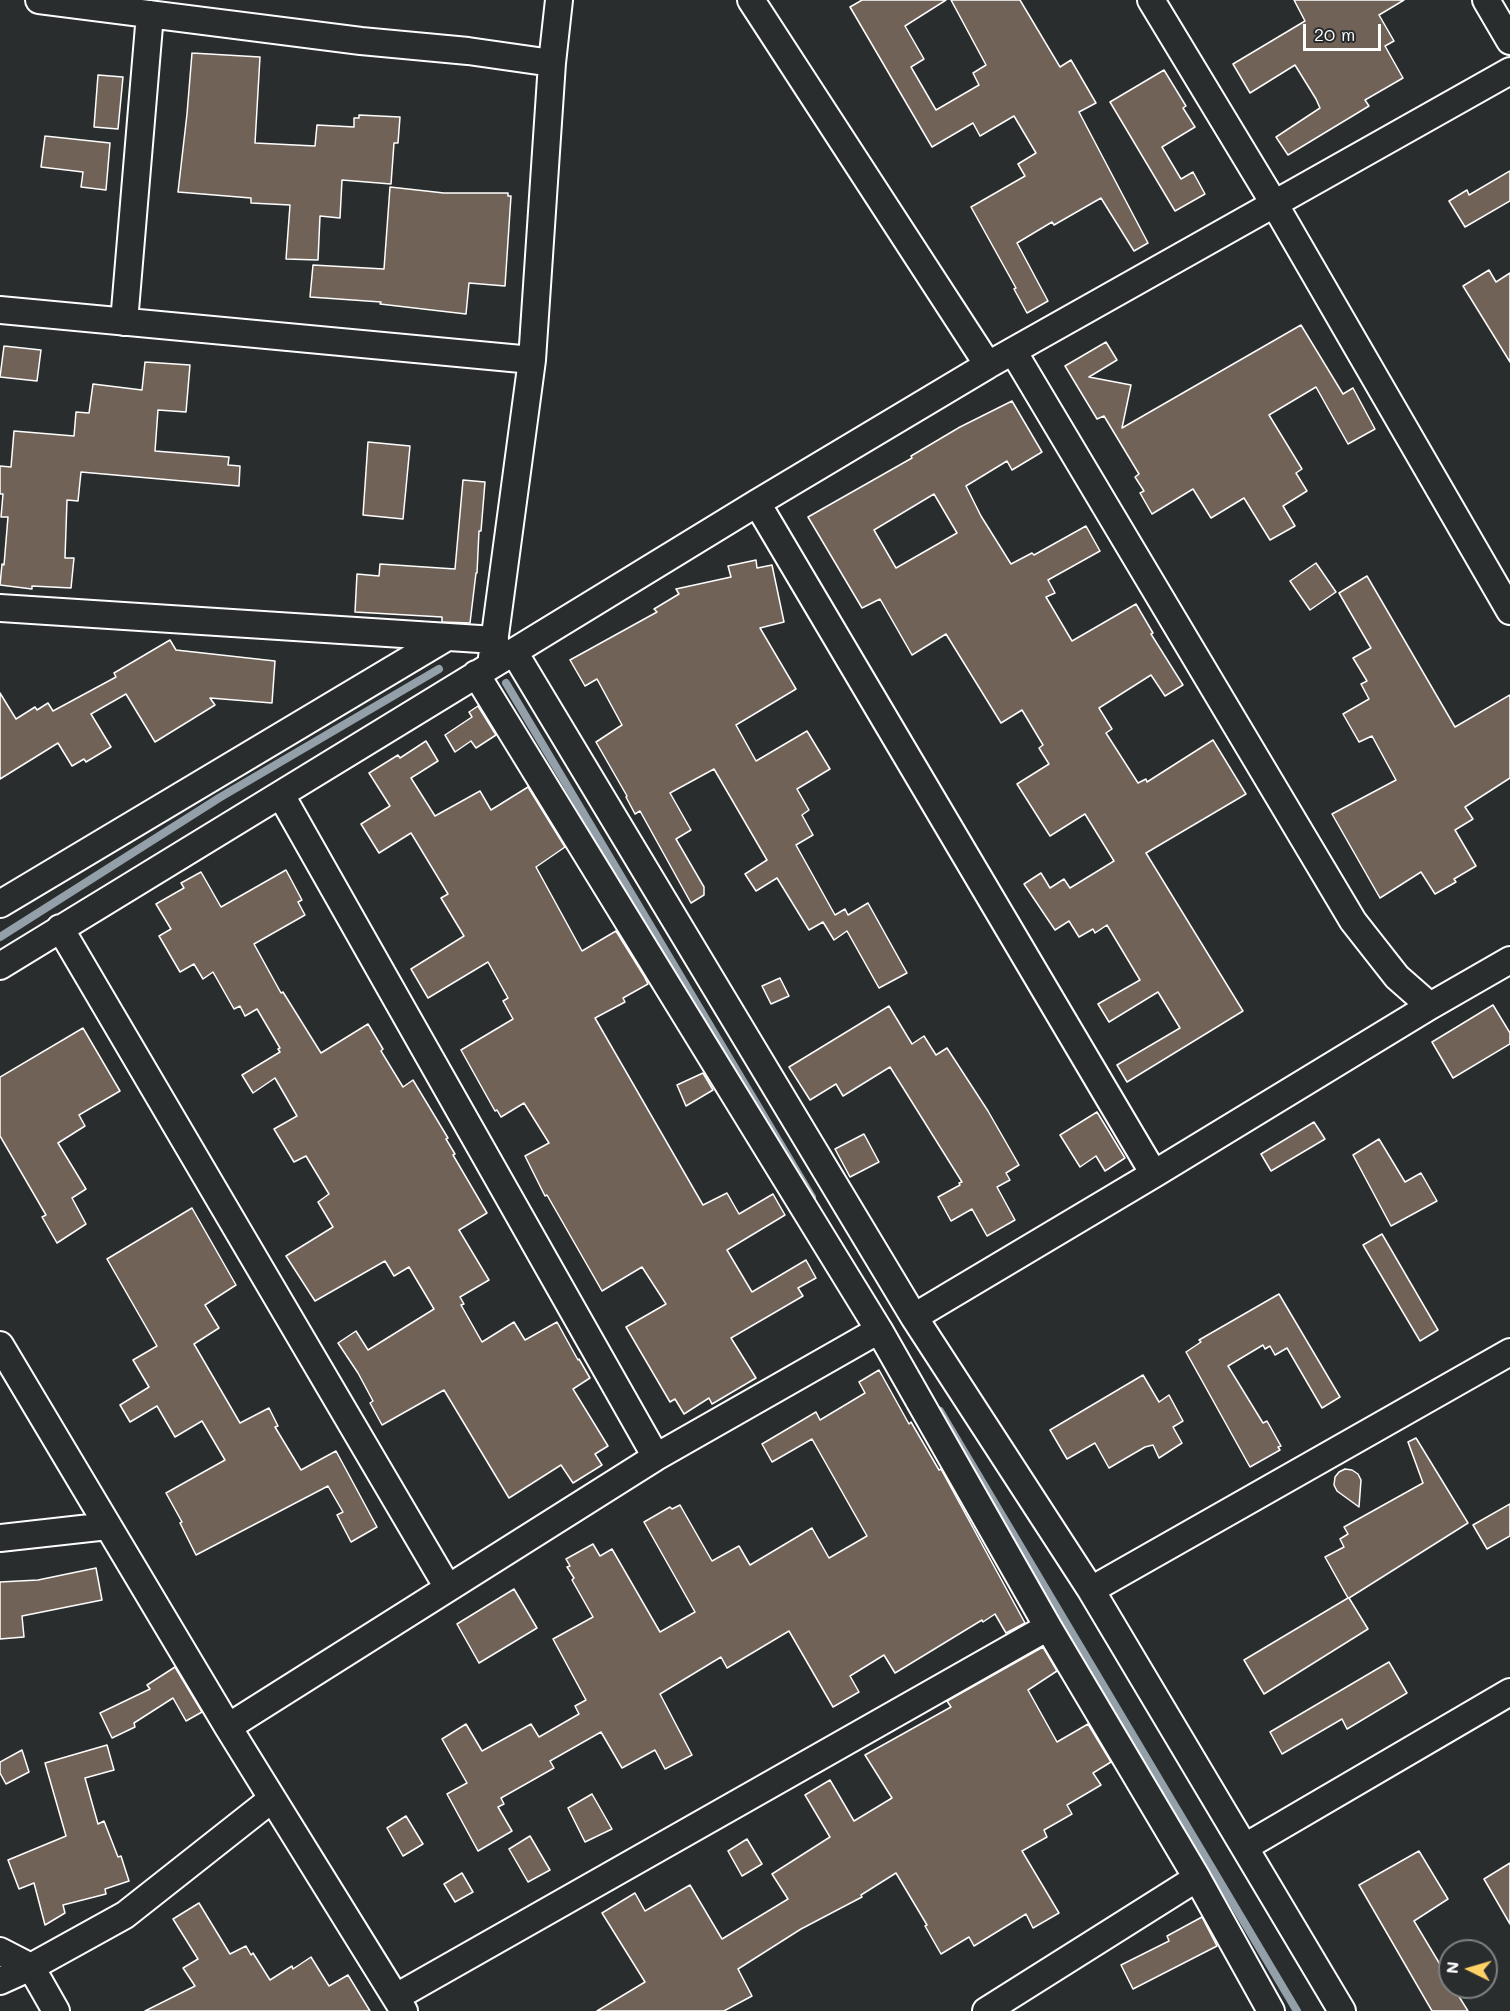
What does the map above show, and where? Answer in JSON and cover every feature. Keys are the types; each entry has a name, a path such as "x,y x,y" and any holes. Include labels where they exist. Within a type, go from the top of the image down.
{"street":[{"path":"39,0 552,63"},
{"path":"560,0 552,63 532,360 494,658 1048,1627 1197,1878 1271,2011"},
{"path":"751,0 988,365"},
{"path":"1151,0 1275,204 1510,611"},
{"path":"1486,0 1510,41"},
{"path":"124,322 150,14"},
{"path":"0,966 281,795 494,658 988,365 1510,71"},
{"path":"0,310 532,360"},
{"path":"1013,351 1353,921 1397,977 1430,1006"},
{"path":"757,503 1154,1174"},
{"path":"0,608 447,637 494,658 1091,1590 1342,2011"},
{"path":"0,904 447,637"},
{"path":"281,795 656,1457"},
{"path":"60,928 448,1588"},
{"path":"914,1317 1510,960"},
{"path":"228,1727 656,1457 879,1330"},
{"path":"0,1345 228,1727 400,2004 1048,1627"},
{"path":"1091,1590 1510,1352"},
{"path":"0,1538 108,1526"},
{"path":"1245,1848 1510,1692"},
{"path":"0,1981 31,1967 125,1915 272,1799"},
{"path":"986,2011 1197,1878"},
{"path":"0,1951 31,1967 56,2011"}],"building":[{"path":"862,0 946,0 905,26 924,59 911,67 936,110 979,85 973,73 986,65 951,0 1020,0 1060,67 1071,60 1096,103 1079,112 1148,243 1134,251 1101,198 1054,225 1052,222 1017,243 1048,301 1027,313 1014,289 1016,288 971,207 1025,176 1018,164 1036,153 1014,116 980,136 973,123 932,147 850,7"},
{"path":"1294,0 1404,0 1379,15 1394,41 1385,46 1403,78 1365,100 1369,106 1288,155 1276,137 1320,108 1316,99 1295,65 1250,93 1233,64 1305,21"},
{"path":"192,53 260,57 255,143 315,146 317,125 354,127 354,118 359,118 359,115 400,117 398,143 394,143 391,184 342,180 340,218 320,216 318,260 286,259 290,205 251,203 251,198 178,192"},
{"path":"1164,70 1186,106 1183,108 1195,127 1162,147 1181,179 1193,172 1205,194 1175,211 1110,102"},
{"path":"98,75 123,77 118,129 94,127"},
{"path":"45,136 110,143 106,190 81,187 83,172 41,167"},
{"path":"1510,171 1510,201 1465,227 1449,201 1467,190 1469,195"},
{"path":"390,187 444,193 508,193 508,196 511,196 505,286 469,283 466,314 380,304 381,302 310,297 313,265 384,269"},
{"path":"1489,270 1496,282 1510,273 1510,362 1463,286"},
{"path":"1301,325 1343,394 1353,388 1375,429 1348,444 1316,387 1269,415 1302,469 1296,473 1307,491 1283,506 1295,526 1270,540 1244,498 1211,518 1193,489 1152,514 1140,493 1144,491 1135,477 1139,474 1104,416 1097,419 1065,366 1106,342 1117,360 1089,377 1131,385 1122,428"},
{"path":"4,346 41,350 37,381 0,377"},
{"path":"145,362 190,365 186,412 158,410 155,451 229,457 228,465 240,466 239,486 81,472 78,501 67,500 65,558 74,558 71,588 32,586 32,589 0,585 8,517 1,517 3,494 0,494 0,466 11,467 14,431 74,436 76,412 89,413 93,384 142,390"},
{"path":"1012,401 1042,452 1012,470 1007,461 966,486 981,516 1011,564 1032,553 1034,555 1086,526 1100,551 1048,580 1055,593 1046,597 1072,641 1136,604 1153,633 1151,634 1183,685 1165,696 1151,675 1099,708 1112,729 1106,733 1138,783 1146,779 1147,782 1213,740 1246,794 1146,853 1243,1011 1127,1082 1117,1065 1180,1028 1158,992 1109,1022 1098,1004 1140,980 1107,925 1095,933 1093,929 1079,937 1069,921 1055,930 1024,884 1041,873 1050,888 1064,879 1070,888 1114,861 1085,814 1050,836 1017,784 1049,764 1039,748 1043,745 1022,710 1001,723 946,634 912,655 880,599 862,608 808,517 912,458 911,456 960,427","holes":["934,494 957,533 896,568 874,530"]},
{"path":"368,442 410,446 403,519 363,515"},
{"path":"463,480 485,482 470,623 442,622 442,617 355,612 357,574 379,576 380,564 455,569"},
{"path":"756,560 757,568 772,565 784,622 760,628 796,689 736,725 756,761 807,731 830,769 797,789 809,810 802,815 813,835 796,845 835,915 845,909 848,915 868,903 907,973 879,988 847,931 834,940 823,922 809,930 777,878 756,891 745,874 767,860 714,769 670,793 691,830 676,839 704,887 704,895 691,903 640,811 635,814 596,742 622,725 597,679 585,686 570,660 657,612 654,609 679,594 676,589 731,577 728,566"},
{"path":"1316,563 1336,592 1310,610 1290,581"},
{"path":"1367,576 1455,727 1510,695 1510,778 1465,807 1473,819 1455,830 1476,866 1454,879 1456,882 1435,894 1421,872 1380,898 1332,814 1396,780 1372,736 1359,742 1343,714 1369,699 1361,684 1367,681 1353,658 1371,648 1339,593"},
{"path":"170,640 176,650 275,661 272,703 210,698 215,705 155,742 126,694 91,714 111,747 86,762 84,759 72,766 58,743 0,779 0,693 16,719 35,707 37,710 48,703 53,711 116,677 114,673"},
{"path":"478,706 496,735 476,748 471,741 455,752 445,735 472,717 469,712"},
{"path":"426,741 438,761 411,778 435,816 480,791 491,810 528,787 565,847 536,867 582,951 616,931 644,976 648,984 623,998 625,1002 595,1018 703,1205 727,1193 739,1214 773,1194 785,1215 727,1250 752,1292 806,1260 816,1278 798,1288 803,1296 731,1338 756,1378 712,1404 709,1398 684,1414 675,1399 670,1402 626,1327 666,1304 642,1267 602,1291 547,1195 545,1196 525,1156 549,1143 524,1103 501,1117 497,1110 495,1111 461,1050 513,1019 503,1001 508,998 488,962 428,998 411,969 464,936 441,898 448,894 411,833 379,853 361,824 390,806 369,773 398,755 400,758"},
{"path":"286,870 302,900 298,902 305,915 254,944 281,993 283,992 321,1053 368,1024 403,1087 413,1080 448,1138 446,1139 455,1154 453,1155 487,1213 459,1230 489,1280 460,1297 464,1304 461,1305 482,1342 514,1322 525,1340 557,1322 579,1359 590,1378 573,1389 608,1446 595,1454 602,1465 573,1483 561,1465 509,1498 444,1390 382,1425 370,1403 373,1401 358,1373 338,1343 356,1331 368,1350 434,1309 409,1267 394,1276 385,1261 315,1301 286,1256 333,1227 318,1202 329,1194 306,1156 294,1162 274,1129 297,1116 275,1078 253,1093 242,1075 280,1052 278,1049 280,1048 257,1009 245,1016 240,1006 234,1009 213,972 203,979 194,964 180,972 159,936 171,929 156,904 184,888 181,883 201,872 221,907"},
{"path":"780,978 789,996 771,1004 762,986"},
{"path":"1493,1005 1510,1033 1510,1044 1453,1078 1432,1042"},
{"path":"889,1006 912,1044 924,1036 936,1055 947,1048 988,1111 1019,1165 1006,1173 1010,1180 997,1187 1015,1220 987,1236 972,1209 951,1221 938,1197 962,1182 890,1067 843,1096 836,1084 810,1100 789,1067"},
{"path":"83,1028 120,1091 79,1115 85,1126 58,1143 86,1189 72,1198 86,1224 57,1243 42,1217 46,1215 0,1136 0,1077"},
{"path":"703,1073 713,1090 686,1106 677,1085"},
{"path":"1097,1112 1125,1158 1105,1171 1096,1156 1080,1167 1060,1135"},
{"path":"1314,1122 1325,1139 1271,1171 1261,1154"},
{"path":"864,1134 879,1162 850,1177 835,1149"},
{"path":"1379,1139 1405,1182 1421,1173 1437,1201 1391,1226 1353,1155"},
{"path":"192,1208 236,1285 205,1305 219,1328 194,1344 240,1423 269,1408 278,1426 275,1427 301,1470 336,1451 377,1527 351,1542 337,1515 343,1512 328,1486 196,1555 166,1493 225,1460 202,1421 175,1437 157,1406 130,1422 120,1405 149,1387 133,1360 157,1346 107,1259"},
{"path":"1382,1234 1438,1330 1420,1341 1363,1245"},
{"path":"1279,1294 1340,1397 1322,1408 1287,1348 1275,1355 1270,1346 1265,1349 1263,1345 1228,1366 1263,1423 1267,1421 1281,1446 1278,1447 1280,1450 1250,1467 1186,1352 1201,1342 1199,1340"},
{"path":"879,1370 909,1424 911,1422 939,1470 941,1469 1025,1623 1006,1633 995,1614 895,1673 884,1655 850,1676 859,1692 833,1707 789,1631 727,1668 721,1657 660,1694 692,1755 665,1769 655,1750 622,1768 601,1732 550,1761 554,1768 501,1798 504,1804 498,1807 512,1831 478,1851 447,1794 467,1783 442,1739 466,1724 482,1751 531,1724 539,1737 579,1714 575,1706 586,1700 553,1639 593,1617 572,1580 574,1578 567,1567 570,1566 566,1559 593,1544 600,1556 612,1549 660,1632 695,1612 644,1522 670,1507 672,1509 680,1505 712,1561 739,1546 750,1565 812,1528 829,1558 867,1536 812,1439 772,1462 762,1444 816,1412 820,1420 865,1393 859,1382"},
{"path":"1143,1375 1159,1402 1169,1395 1183,1421 1173,1427 1182,1443 1159,1458 1153,1445 1145,1447 1109,1468 1095,1443 1067,1459 1050,1430"},
{"path":"1416,1438 1468,1523 1349,1598 1368,1629 1264,1694 1244,1660 1348,1598 1325,1557 1344,1547 1340,1539 1348,1534 1344,1527 1423,1483 1408,1442"},
{"path":"1345,1469 1358,1474 1361,1480 1359,1507 1337,1491 1334,1485 1335,1477"},
{"path":"1510,1504 1510,1536 1487,1549 1473,1525"},
{"path":"96,1568 102,1600 22,1616 24,1637 0,1639 0,1582 38,1580"},
{"path":"514,1589 537,1628 479,1663 457,1624"},
{"path":"1043,1647 1057,1671 1028,1690 1057,1742 1088,1724 1111,1762 1093,1773 1101,1785 1067,1805 1072,1814 1044,1830 1047,1837 1022,1851 1059,1913 1033,1928 1026,1914 974,1946 969,1937 941,1954 925,1926 927,1925 896,1873 861,1895 862,1897 801,1929 738,1969 752,1996 724,2011 597,2011 645,1982 602,1913 635,1893 645,1911 690,1885 722,1939 788,1899 772,1874 830,1837 805,1795 830,1780 854,1821 892,1798 865,1755 951,1707 947,1701"},
{"path":"1389,1662 1407,1693 1347,1729 1342,1719 1282,1754 1270,1732"},
{"path":"175,1667 202,1712 186,1721 173,1698 134,1723 135,1727 112,1738 100,1713 150,1689 147,1685"},
{"path":"107,1745 114,1770 85,1778 98,1824 104,1821 118,1857 121,1856 129,1881 105,1889 106,1894 63,1905 65,1913 45,1925 34,1883 19,1889 8,1860 66,1836 45,1763"},
{"path":"22,1750 29,1772 6,1784 0,1773 0,1762"},
{"path":"592,1794 612,1829 585,1842 568,1808"},
{"path":"406,1816 423,1844 403,1856 387,1828"},
{"path":"530,1836 550,1870 528,1882 509,1849"},
{"path":"747,1839 762,1864 742,1876 728,1851"},
{"path":"1419,1851 1448,1899 1414,1921 1438,1961 1438,1999 1460,1999 1468,2011 1432,2011 1359,1885"},
{"path":"1510,1863 1510,1924 1484,1879"},
{"path":"462,1873 473,1892 455,1902 444,1884"},
{"path":"199,1903 230,1954 246,1946 270,1980 311,1957 329,1986 348,1975 370,2011 145,2011 195,1986 183,1968 198,1959 173,1919"},
{"path":"1202,1917 1217,1946 1133,1989 1121,1965 1169,1941 1167,1936"}],"waterway":[{"path":"0,937 219,798 439,669"},
{"path":"506,683 812,1197"},
{"path":"940,1411 1297,2011"}]}
